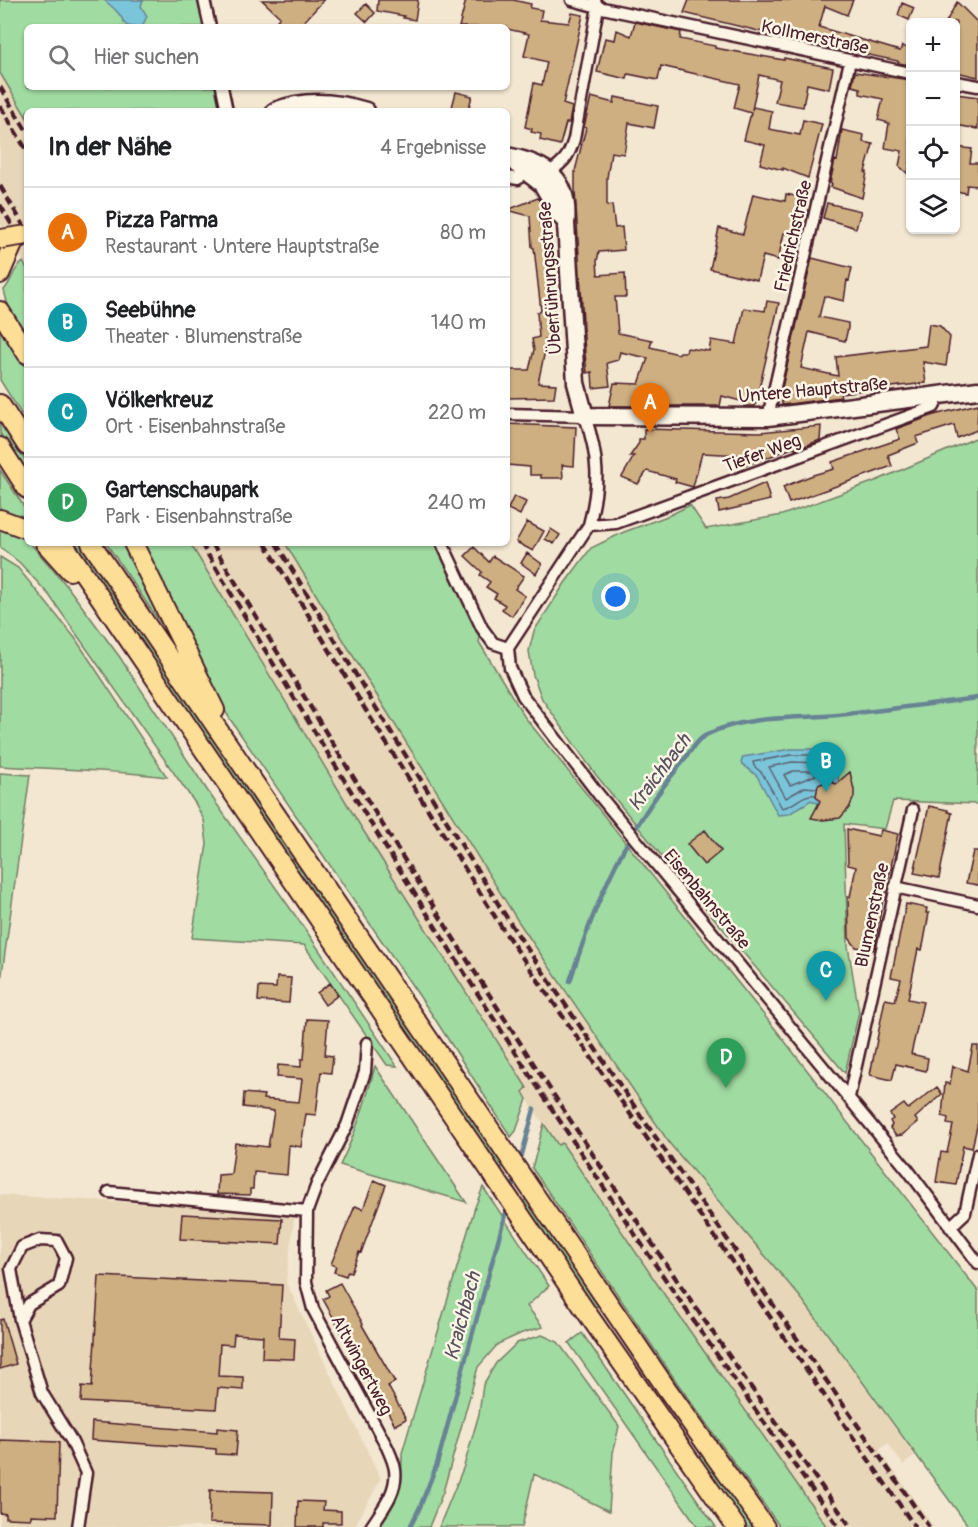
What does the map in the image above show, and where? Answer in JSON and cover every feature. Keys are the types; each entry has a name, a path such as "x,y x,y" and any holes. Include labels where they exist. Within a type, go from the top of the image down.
{"highway":[{"path":"0,274 11,240"},
{"path":"0,311 24,349"},
{"path":"0,404 24,441"},
{"path":"0,447 24,484"},
{"path":"0,519 24,528"},
{"path":"48,546 126,636"},
{"path":"65,546 521,1216 736,1527"},
{"path":"93,546 529,1188 765,1527"},
{"path":"134,546 212,702 226,743"}],"main road":[{"path":"282,108 310,103 345,104 357,108"},
{"path":"510,158 538,165 550,172"},
{"path":"517,175 550,172"},
{"name":"Überführungsstraße","path":"550,172 560,182 567,211 576,383 585,416"},
{"path":"517,175 549,193 566,224"},
{"name":"Untere Hauptstraße","path":"585,416 768,417 978,390"}],"street":[{"path":"204,0 209,24"},
{"name":"Kollmerstraße","path":"572,0 906,72"},
{"path":"550,172 563,163 574,139 596,4"},
{"name":"Friedrichstraße","path":"768,417 850,61"},
{"path":"960,83 978,86"},
{"path":"223,90 226,108"},
{"name":"Tiefer Weg","path":"588,525 616,523 701,493 934,407 939,396"},
{"name":"Untere Hauptstraße","path":"510,414 585,416"},
{"path":"443,546 482,628 493,643 508,648 588,525 595,502 597,476 595,446 585,416"},
{"name":"Eisenbahnstraße","path":"508,648 510,668 523,696 617,817 908,1170 978,1263"},
{"name":"Blumenstraße","path":"849,1097 913,810"},
{"path":"895,888 978,904"},
{"name":"Altwingertweg","path":"367,1043 365,1072 347,1125 317,1184 307,1211 306,1282 313,1309 387,1447 395,1469 395,1485 371,1527"},
{"path":"950,1227 965,1213 978,1154"},
{"path":"109,1192 307,1211"},
{"path":"20,1320 29,1304 59,1286 66,1258 57,1241 40,1240 22,1247 11,1269 20,1320 42,1393 71,1440 86,1473 78,1527"}],"shaded area":[{"path":"0,73 24,113 24,264 0,223"},
{"path":"192,546 287,546 379,699 518,921 592,1032 670,1144 801,1298 915,1456 903,1465 888,1443 879,1450 934,1527 827,1527 666,1297 562,1143 558,1146 523,1092 526,1088 361,827"},
{"path":"0,1195 295,1212 286,1282 381,1479 354,1527 0,1527"}],"green space":[{"path":"0,0 198,0 202,24 24,24 24,90 217,90 220,108 24,108 24,113 0,73"},
{"path":"23,262 24,333 8,306 4,290 16,269"},
{"path":"0,327 24,364 24,418 0,380"},
{"path":"0,421 24,458 24,469 0,433"},
{"path":"978,437 978,804 893,801 885,829 844,824 848,946 859,1012 845,1073 596,775 542,699 533,675 529,651 534,631 591,548 624,532 690,505 706,529 782,515 878,480"},
{"path":"0,470 24,506 24,521 0,512"},
{"path":"0,528 24,538 24,546 33,546 67,586 119,656 209,793 309,935 397,1066 387,1065 304,945 192,938 207,844 204,820 195,803 49,595 20,563 0,547"},
{"path":"75,546 82,546 503,1164 501,1171"},
{"path":"108,546 127,546 165,623 161,624"},
{"path":"140,546 192,546 361,827 527,1088 523,1092 527,1099 516,1131 511,1137 433,1016 230,719 211,687"},
{"path":"287,546 441,546 482,628 479,642 524,716 776,1030 978,1291 978,1527 969,1527 801,1298 670,1144 518,921 379,699"},
{"path":"0,557 18,568 75,638 167,777 105,771 0,766"},
{"path":"0,773 30,775 0,988"},
{"path":"375,1066 466,1202 340,1165 360,1117"},
{"path":"544,1124 558,1145 562,1143 666,1297 827,1527 780,1527 678,1384 532,1168"},
{"path":"483,1187 549,1286 527,1306 543,1327 522,1333 498,1344 478,1367 443,1492 429,1527 377,1527 398,1493 402,1453 475,1207"},
{"path":"526,1196 599,1305 594,1308 523,1205"},
{"path":"582,1333 716,1527 698,1527 569,1343"},
{"path":"542,1335 558,1342 619,1426 613,1453 609,1511 534,1474 522,1527 439,1527 464,1466 479,1414 483,1385 496,1363 517,1343"},
{"path":"703,1455 753,1527 747,1527 698,1458"}],"water":[{"path":"104,0 143,0 141,6 147,16 143,24 126,24"},
{"path":"791,749 832,749 837,763 840,789 822,805 811,800 789,814 778,815 757,776 741,763 743,757"}],"building":[{"path":"262,0 324,0 302,24 274,24 280,17"},
{"path":"378,0 418,0 415,20 377,11"},
{"path":"466,0 513,0 531,4 530,8 542,10 540,20 569,23 572,13 583,15 563,104 572,107 569,123 566,123 560,145 540,140 541,134 531,132 532,129 525,127 534,83 542,85 547,62 524,56 529,34 510,30 510,24 460,24"},
{"path":"689,0 853,0 847,15 825,6 819,27 900,51 902,46 906,48 906,64 898,63 898,61 684,13"},
{"path":"957,2 978,23 978,77 960,73 960,18 948,18"},
{"path":"902,3 914,8 910,18 898,15"},
{"path":"366,4 375,13 367,22 357,13"},
{"path":"635,22 681,32 680,39 715,46 715,48 833,68 829,89 807,84 803,107 775,102 780,80 759,75 752,110 753,107 772,111 769,129 800,135 803,120 822,124 808,178 783,168 783,170 760,164 765,145 744,140 751,113 734,108 740,84 661,66 658,80 628,74 627,79 597,72 605,38 615,40 617,30 631,36"},
{"path":"855,72 906,79 906,172 899,166 902,151 885,148 889,123 878,120 883,99 860,94 860,88 852,86"},
{"path":"456,92 472,96 469,108 452,108"},
{"path":"960,95 978,97 978,129 960,126"},
{"path":"591,97 614,103 615,97 658,106 654,128 629,123 624,154 611,152 607,178 607,206 612,205 615,228 622,227 624,250 599,252 597,261 598,275 625,273 626,297 615,297 618,333 652,340 650,347 678,354 686,352 687,348 709,351 711,340 736,344 744,308 765,311 767,301 779,303 755,406 744,406 744,402 722,396 720,406 609,406 614,383 639,384 648,358 620,352 618,360 607,363 610,386 593,388 592,372 587,373 585,354 575,191 575,171"},
{"path":"842,130 864,135 863,142 873,144 865,172 867,172 862,198 831,187"},
{"path":"960,148 972,149 970,163 978,163 978,186 967,185 966,193 960,192"},
{"path":"753,194 785,201 786,194 803,198 795,236 784,233 778,260 763,256 757,280 710,269 719,228 743,234"},
{"path":"538,198 544,209 540,225 548,227 556,337 545,339 546,346 538,383 556,384 554,397 510,398 510,370 529,370 534,350 532,339 539,337 537,312 541,311 530,216 510,211"},
{"path":"827,203 861,211 856,228 823,218"},
{"path":"812,258 852,268 849,281 847,280 844,301 824,296 819,317 848,323 848,328 845,341 809,332 801,368 838,376 836,357 926,346 929,324 940,326 950,337 946,366 923,362 926,383 840,393 841,397 782,405 781,392"},
{"path":"978,404 977,430 957,438 954,425 916,437 918,443 888,455 892,466 789,503 783,487 834,469 832,462 900,439 896,429 934,415"},
{"path":"510,424 576,427 574,466 562,465 563,478 541,478 541,475 530,475 530,467 510,465"},
{"path":"821,426 820,440 742,467 742,455 702,453 693,487 675,482 676,479 647,471 638,484 622,477 634,456 630,456 639,443 639,439 644,439 644,429 760,432"},
{"path":"765,483 770,500 719,512 717,501 729,499"},
{"path":"514,496 526,502 520,515 510,510"},
{"path":"527,522 544,531 533,551 516,542"},
{"path":"551,529 560,535 554,544 545,539"},
{"path":"474,547 489,562 493,556 524,576 515,589 525,596 512,616 502,609 505,605 494,598 497,594 486,587 490,582 480,575 482,572 465,556"},
{"path":"527,553 542,564 536,574 521,563"},
{"path":"850,772 854,797 849,808 840,818 823,820 811,818 820,801 816,796 818,785 828,781 836,784"},
{"path":"929,806 952,813 939,878 914,873"},
{"path":"847,829 879,836 881,830 898,834 874,950 856,947 849,938 848,897 850,897 856,867 848,865"},
{"path":"705,830 721,851 704,865 687,844"},
{"path":"973,851 978,851 978,885 966,883"},
{"path":"906,904 927,908 926,913 929,913 922,950 918,949 908,999 923,1002 911,1054 928,1058 926,1071 896,1064 892,1080 870,1075 885,999 895,1001 901,979 891,977"},
{"path":"277,977 291,978 289,1003 258,1001 259,987 276,988"},
{"path":"330,983 338,995 325,1005 317,993"},
{"path":"307,1019 328,1020 325,1055 333,1056 331,1073 321,1072 316,1115 306,1114 301,1147 289,1145 287,1175 254,1172 253,1189 250,1189 250,1195 217,1194 218,1175 231,1174 235,1143 268,1147 274,1111 243,1107 244,1093 264,1095 263,1099 299,1102 302,1079 277,1077 278,1065 301,1067 301,1059 304,1059"},
{"path":"973,1046 978,1046 978,1122 972,1148 963,1146 956,1185 936,1182 941,1152 947,1153 953,1125 947,1124 948,1118 942,1116 945,1083 950,1084 953,1066 968,1071"},
{"path":"937,1087 942,1094 915,1118 918,1122 902,1135 896,1136 890,1128 892,1125 890,1121 893,1119 890,1114 904,1104 908,1109"},
{"path":"374,1180 386,1185 361,1253 359,1252 351,1272 348,1271 346,1276 334,1272 336,1266 331,1264 355,1206 363,1209"},
{"path":"182,1214 282,1219 280,1244 180,1239"},
{"path":"99,1276 282,1285 279,1338 295,1339 294,1359 262,1358 263,1336 234,1334 233,1345 220,1344 218,1376 243,1377 243,1390 218,1388 216,1409 81,1402 82,1386 92,1387"},
{"path":"340,1283 395,1382 388,1386 406,1419 395,1425 323,1299 329,1296 326,1290"},
{"path":"3,1319 16,1364 0,1369 0,1320"},
{"path":"92,1422 217,1432 217,1428 238,1430 236,1455 216,1454 216,1449 91,1440"},
{"path":"0,1440 59,1442 57,1516 31,1515 31,1519 6,1518 6,1514 0,1513"},
{"path":"210,1490 273,1492 272,1525 209,1523"},
{"path":"298,1501 324,1502 323,1510 341,1511 341,1523 323,1523 323,1527 297,1527"}],"waterway":[{"name":"Kraichbach","path":"570,981 602,894 629,840 662,789 704,736 723,728 755,721 838,715 978,698"},
{"name":"Kraichbach","path":"520,1162 534,1109"},
{"name":"Kraichbach","path":"511,1193 516,1176"},
{"name":"Kraichbach","path":"410,1527 437,1464 508,1204"}],"railway":[{"path":"0,87 24,127"},
{"path":"0,106 24,146"},
{"path":"0,186 24,226"},
{"path":"0,205 24,245"},
{"path":"203,546 353,794 509,1042 670,1287 839,1527"},
{"path":"214,546 441,919 520,1042 682,1287 765,1408 851,1527"},
{"path":"267,546 365,709 504,931 915,1527"},
{"path":"278,546 512,926 645,1122 929,1527"}],"place":[{"name":"Pizza Parma","path":"650,433"},
{"name":"Seebühne","path":"826,792"},
{"name":"Völkerkreuz","path":"826,1001"},
{"name":"Gartenschaupark","path":"726,1088"}]}
